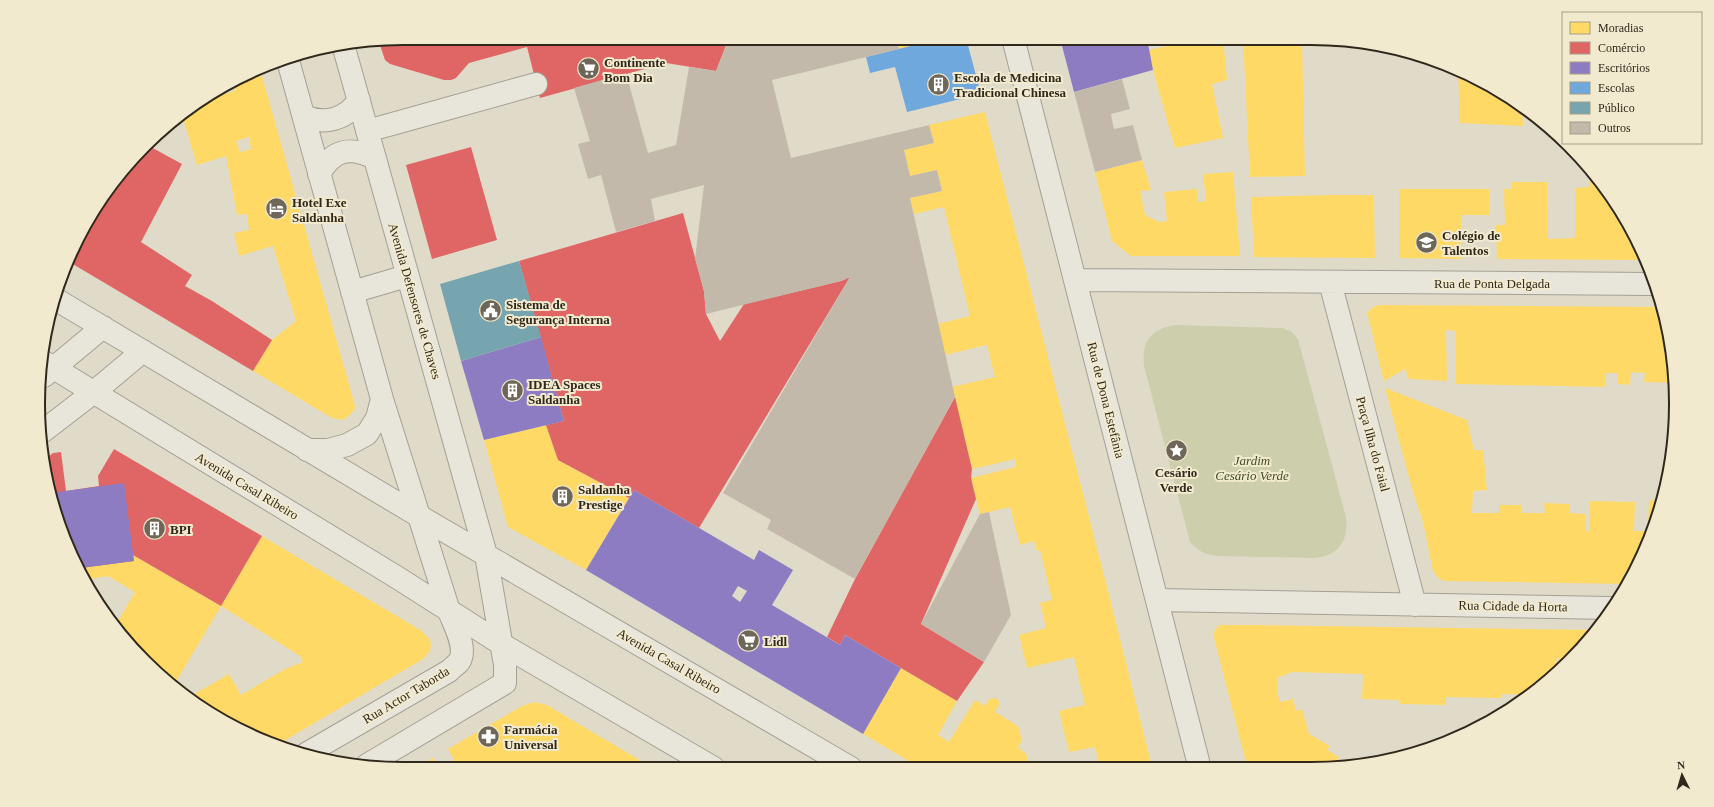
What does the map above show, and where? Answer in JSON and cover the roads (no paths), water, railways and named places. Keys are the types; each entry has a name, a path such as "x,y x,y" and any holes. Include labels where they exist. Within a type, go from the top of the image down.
{"street":[{"name":"Rua de Dona Estefânia","path":"1015,45 1198,762"},
{"name":"Avenida Defensores de Chaves","path":"345,50 486,555"},
{"path":"289,64 400,461 449,611"},
{"path":"367,130 536,84"},
{"path":"304,116 312,120 322,121 343,116 353,109 359,100"},
{"path":"319,174 326,161 337,154 350,151 361,151 375,158"},
{"path":"352,292 407,276"},
{"path":"1075,280 1330,282"},
{"name":"Rua de Ponta Delgada","path":"1330,282 1649,284"},
{"name":"Praça Ilha do Faial","path":"1330,282 1415,605"},
{"name":"Avenida Casal Ribeiro","path":"60,302 103,326 307,450 841,762"},
{"path":"47,369 103,326"},
{"path":"46,429 94,392 143,351"},
{"name":"Avenida Casal Ribeiro","path":"47,369 94,392 398,578 503,645 704,762"},
{"path":"307,450 328,450 347,445 367,434 377,418 382,399"},
{"path":"374,761 504,683 505,666 503,645 486,555"},
{"path":"1157,600 1415,605"},
{"name":"Rua Cidade da Horta","path":"1415,605 1605,608"},
{"name":"Rua Actor Taborda","path":"312,750 449,671 459,662 462,652 461,644 449,611"}],"place":[{"name":"Continente Bom Dia","path":"588,69"},
{"name":"Escola de Medicina Tradicional Chinesa","path":"939,84"},
{"name":"Hotel Exe Saldanha","path":"277,209"},
{"name":"Colégio de Talentos","path":"1426,242"},
{"name":"Sistema de Segurança Interna","path":"490,311"},
{"name":"IDEA Spaces Saldanha","path":"513,391"},
{"name":"Cesário Verde","path":"1176,450"},
{"name":"Saldanha Prestige","path":"562,496"},
{"name":"BPI","path":"155,529"},
{"name":"Lidl","path":"748,641"},
{"name":"Farmácia Universal","path":"488,736"}],"park label":[{"name":"Jardim Cesário Verde","path":"1252,468"}]}
